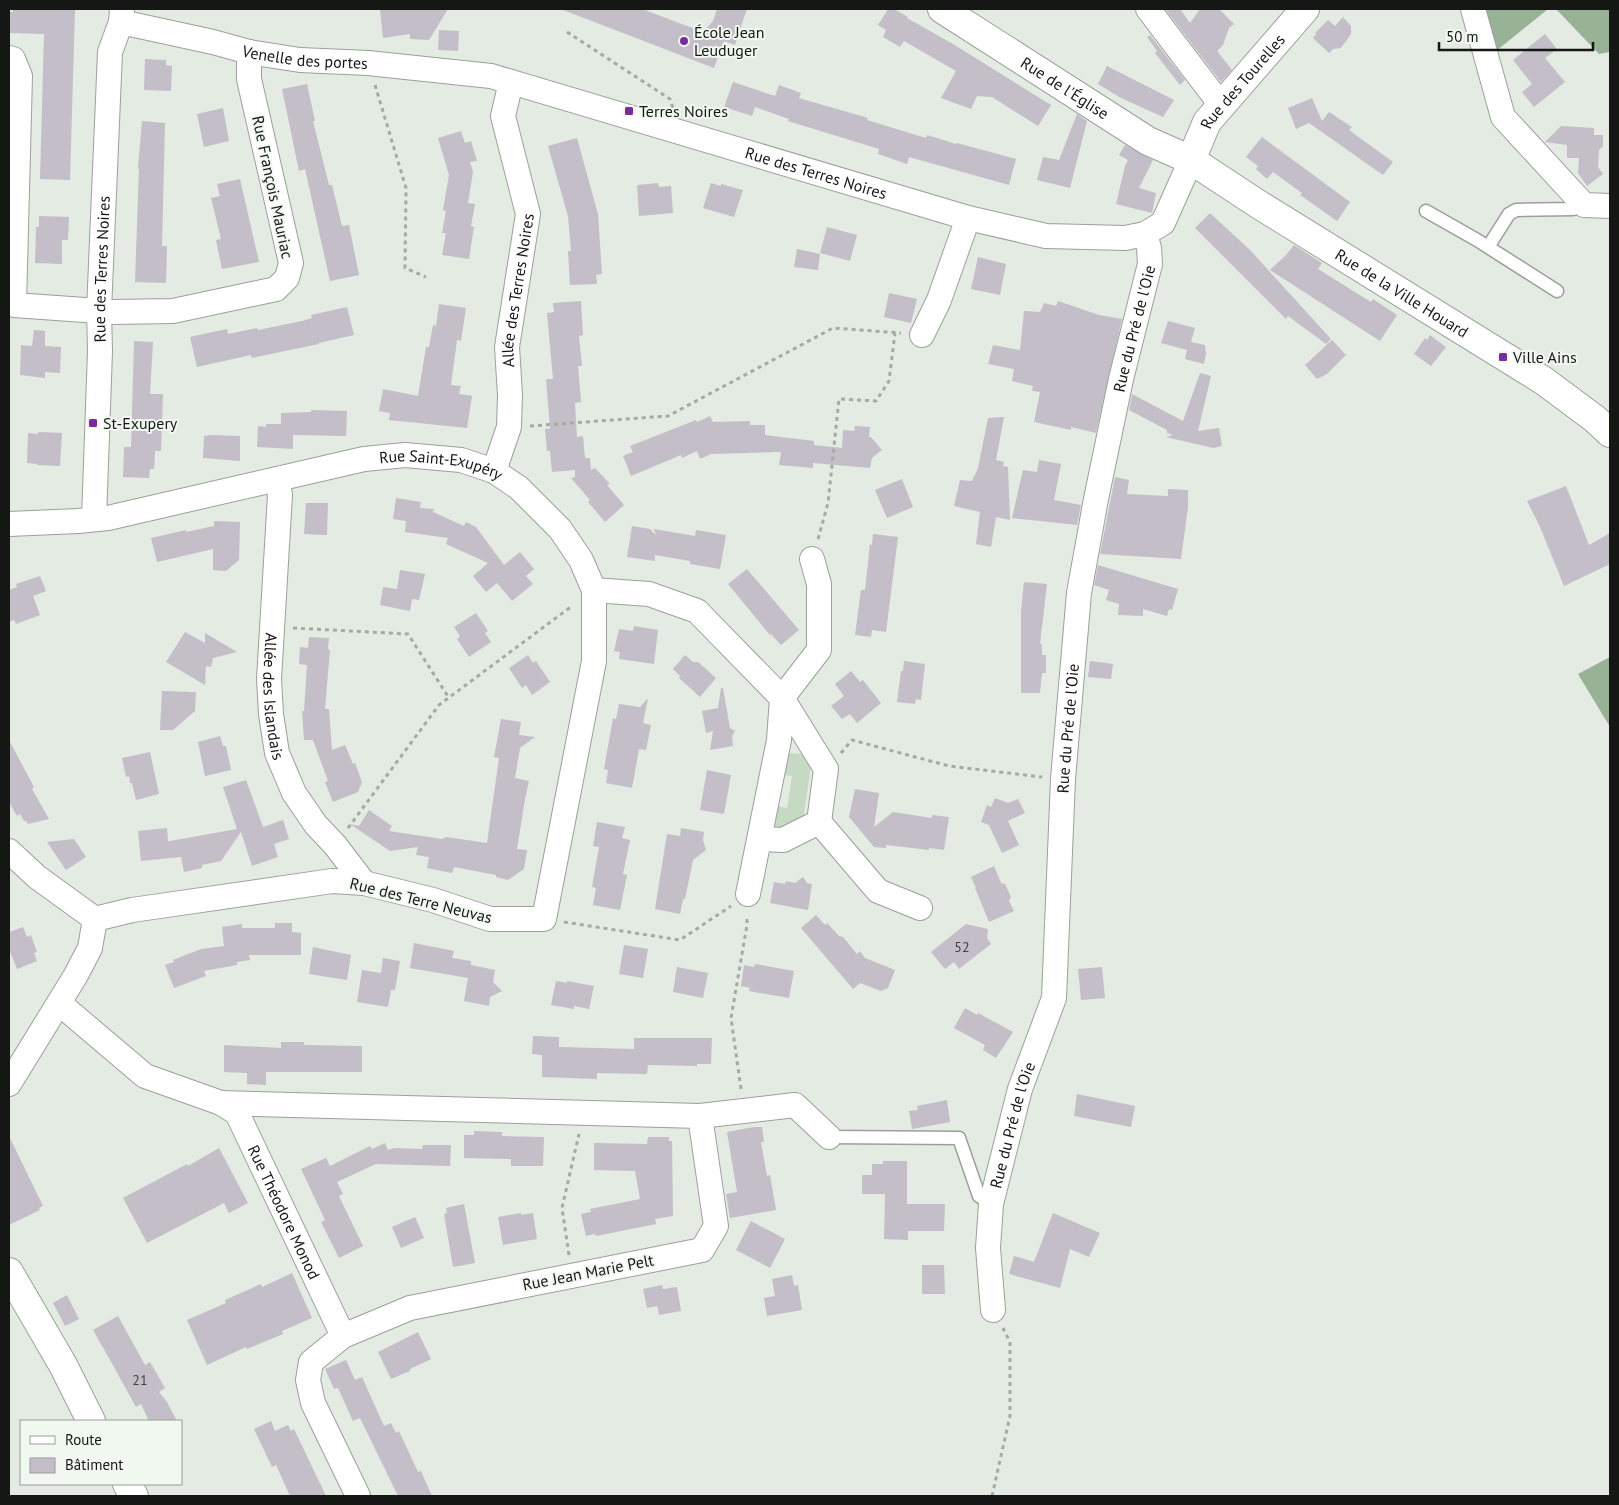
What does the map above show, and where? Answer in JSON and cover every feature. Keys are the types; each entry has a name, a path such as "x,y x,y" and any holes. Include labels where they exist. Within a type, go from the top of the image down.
{"street":[{"name":"Rue de l'Église","path":"942,9 1148,141 1191,160"},
{"path":"1148,9 1222,105"},
{"name":"Rue des Tourelles","path":"1191,160 1207,122 1305,9"},
{"path":"1473,9 1503,117 1584,205 1610,206"},
{"name":"Venelle des portes","path":"118,13 249,52 300,60 368,63 501,79"},
{"name":"Rue des Terres Noires","path":"94,519 100,351 99,311 110,52 118,13"},
{"name":"Rue François Mauriac","path":"11,305 99,311 173,311 276,289 287,278 291,263 249,79 249,52"},
{"path":"9,58 14,58 20,76 11,305"},
{"name":"Rue des Terres Noires","path":"501,79 968,218 1046,236 1125,238 1145,234"},
{"name":"Allée des Terres Noires","path":"494,471 509,427 510,395 507,347 528,214 503,116 501,79"},
{"path":"1145,234 1163,223 1191,160"},
{"name":"Rue de la Ville Houard","path":"1191,160 1544,381 1595,419 1610,433"},
{"path":"922,335 939,300 968,218"},
{"name":"Rue du Pré de l'Oie","path":"993,1310 988,1248 991,1204 1020,1089 1054,998 1063,779 1079,593 1121,379 1150,264 1149,248 1145,234"},
{"name":"Rue Saint-Exupéry","path":"9,524 108,518 364,459 405,455 460,460 494,471 519,488 560,529 581,560 594,590"},
{"name":"Allée des Islandais","path":"278,479 280,495 269,679 271,714 278,753 294,793 316,825 336,845 364,883"},
{"path":"748,894 779,740 782,698 818,650 819,584 812,559"},
{"path":"544,920 594,660 594,590 649,594 697,611 782,698 826,769 819,822 878,891 920,908"},
{"path":"760,839 783,840 819,822"},
{"path":"9,851 37,877 95,919 90,948 76,975 9,1084"},
{"name":"Rue des Terre Neuvas","path":"95,919 132,910 332,881 364,883 433,900 490,919 544,920"},
{"name":"Rue Théodore Monod","path":"59,1003 145,1076 221,1103 237,1113 343,1336"},
{"path":"221,1103 700,1116 795,1105 829,1137"},
{"name":"Rue Jean Marie Pelt","path":"343,1336 410,1308 702,1250 716,1226 700,1116"},
{"path":"9,1272 63,1365 90,1420"},
{"path":"343,1336 311,1362 308,1380 313,1403 358,1496"},
{"path":"128,1485 134,1496"}],"lane":[{"path":"1488,247 1509,214 1516,210 1572,209 1584,205"},
{"path":"1426,211 1488,247 1557,291"},
{"path":"829,1137 959,1138 979,1196 991,1204"}],"path":[{"path":"567,32 670,99 681,133"},
{"path":"368,63 406,188 405,268 426,276"},
{"path":"509,427 668,416 833,328 922,335"},
{"path":"812,559 828,503 839,399 876,401 889,381 895,332"},
{"path":"336,845 439,705 594,590"},
{"path":"272,626 408,634 450,698"},
{"path":"826,769 852,740 949,766 1063,779"},
{"path":"544,920 680,940 748,894"},
{"path":"744,1111 731,1018 746,925 748,894"},
{"path":"572,1276 562,1208 584,1113"},
{"path":"992,1496 1010,1416 1011,1378 1010,1342 993,1310"}],"green space":[{"path":"1484,9 1548,9 1496,51"},
{"path":"1556,9 1610,9 1610,52 1599,54"},
{"path":"1610,657 1610,727 1578,674"},
{"path":"790,753 802,754 811,766 803,820 788,831 775,827 771,805 787,808 792,776 776,774"}],"building":[{"path":"13,9 75,9 70,180 40,179 44,34 9,33 9,12 13,12"},
{"path":"380,9 448,9 429,40 410,39 410,34 383,38"},
{"name":"École Jean Leuduger","path":"564,9 642,9 703,32 713,21 717,9 747,9 735,45 724,41 714,68"},
{"path":"888,9 894,9 908,17 1051,105 1038,126 992,97 977,96 971,109 941,98 956,71 904,41 900,47 883,37 886,30 878,25"},
{"path":"1165,9 1180,9 1190,23 1200,9 1219,9 1234,24 1229,28 1223,45 1217,51 1232,70 1221,82"},
{"path":"1343,17 1351,26 1351,34 1341,48 1333,49 1329,53 1313,38 1315,33 1328,20 1335,26"},
{"path":"439,30 459,31 458,51 438,50"},
{"path":"1545,34 1557,49 1545,58 1565,82 1534,107 1522,92 1532,84 1513,60"},
{"path":"1150,35 1185,80 1180,85 1155,53 1157,51 1147,37"},
{"path":"145,59 166,60 166,65 172,66 171,91 144,90"},
{"path":"1107,66 1174,100 1163,117 1121,98 1098,84"},
{"path":"733,82 775,96 779,85 801,93 799,98 868,118 867,120 926,138 927,135 1016,159 1009,185 909,157 907,164 878,154 879,149 788,121 789,119 755,107 752,116 724,107"},
{"path":"307,84 315,121 313,121 329,185 332,185 342,226 349,225 359,275 330,281 305,169 299,171 282,89"},
{"path":"1312,98 1322,121 1329,112 1352,127 1349,130 1393,162 1383,175 1309,123 1296,129 1288,108"},
{"path":"223,108 229,141 204,147 197,114"},
{"path":"1077,114 1087,121 1070,188 1037,180 1043,157 1059,160"},
{"path":"142,121 165,123 162,246 167,246 166,283 135,282 138,168"},
{"path":"1561,126 1594,128 1594,135 1603,135 1603,146 1599,150 1598,167 1603,174 1587,186 1578,173 1579,158 1567,158 1567,145 1545,142"},
{"path":"461,131 465,143 471,141 477,161 470,162 473,172 468,203 475,204 471,226 474,227 469,259 442,255 446,233 442,233 446,211 443,210 449,175 438,138"},
{"path":"1262,137 1350,202 1337,221 1300,195 1302,193 1273,172 1267,179 1256,169 1258,166 1246,157"},
{"path":"577,138 598,214 602,274 596,275 597,284 570,285 568,251 571,251 568,216 548,146"},
{"path":"1125,145 1153,160 1139,188 1156,193 1152,213 1116,204 1128,160 1119,155"},
{"path":"240,179 259,262 222,269 216,240 221,239 211,198 220,196 217,184"},
{"path":"658,183 659,187 671,186 673,213 639,216 637,185"},
{"path":"711,183 743,190 734,217 703,208"},
{"path":"1210,213 1250,250 1331,339 1326,344 1288,316 1286,319 1195,228"},
{"path":"39,216 69,217 68,240 62,240 62,264 35,263 36,227 39,227"},
{"path":"827,227 857,235 850,261 820,253"},
{"path":"1294,245 1322,263 1318,269 1371,302 1373,299 1397,315 1380,341 1270,270"},
{"path":"797,249 820,254 818,270 794,267"},
{"path":"978,257 1006,264 1000,295 971,289"},
{"path":"889,293 917,299 911,323 884,317"},
{"path":"581,301 583,335 579,336 582,366 578,366 581,402 575,403 577,437 583,436 585,458 590,458 591,470 595,468 610,484 607,485 624,505 605,522 588,502 590,500 571,478 575,477 575,470 552,472 550,451 547,451 545,429 550,429 546,379 553,379 547,313 554,312 553,303"},
{"path":"1058,301 1099,315 1122,319 1096,433 1071,427 1071,430 1034,422 1040,392 1032,391 1033,386 1012,381 1014,369 988,364 993,345 1020,350 1024,311 1040,312 1044,303 1056,306"},
{"path":"439,304 466,308 461,341 457,340 451,385 461,386 459,394 472,396 467,428 389,420 390,413 379,411 383,389 418,396 426,347 429,347 433,325 436,326"},
{"path":"347,307 354,335 252,358 251,355 197,367 190,337 227,329 228,334 257,328 258,330 302,321 312,318 311,315"},
{"path":"1168,321 1195,328 1191,342 1205,345 1204,364 1185,359 1187,350 1161,343"},
{"path":"34,330 45,331 45,346 61,347 60,373 45,372 45,378 20,375 21,345 32,346"},
{"path":"1430,335 1446,347 1431,366 1414,354 1425,338 1427,340"},
{"path":"1332,340 1346,355 1327,374 1317,379 1305,365"},
{"path":"134,341 153,342 150,394 163,394 161,451 155,451 154,469 150,469 149,478 123,477 124,447 131,447"},
{"path":"1200,373 1211,376 1198,431 1219,428 1222,446 1213,448 1166,437 1173,435 1129,410 1132,394 1183,421"},
{"path":"311,410 347,411 346,436 293,435 293,449 257,447 258,426 266,427 266,424 281,424 281,413 311,412"},
{"path":"710,416 713,422 750,421 750,425 765,425 765,435 814,441 814,445 842,448 843,430 854,431 855,426 870,427 869,437 882,450 872,458 870,468 813,463 813,468 779,465 781,452 711,454 700,459 697,451 682,458 681,455 631,476 623,456 633,452 630,446"},
{"path":"1004,417 996,460 1004,462 1003,466 1008,467 1010,520 996,517 991,547 976,544 980,512 954,506 960,480 972,481 978,468 988,418"},
{"path":"38,432 62,433 60,466 27,463 28,433 38,434"},
{"path":"204,436 240,436 240,461 203,458"},
{"path":"1039,460 1061,464 1054,500 1081,505 1077,525 1012,518 1023,470 1037,472"},
{"path":"1115,477 1129,480 1127,494 1168,496 1168,489 1188,490 1188,507 1181,559 1100,554"},
{"path":"902,479 913,507 887,518 875,490"},
{"path":"1566,486 1589,545 1610,533 1610,564 1564,586 1540,527 1527,501"},
{"path":"396,498 421,502 420,508 434,509 433,512 464,526 466,522 476,527 504,565 520,552 534,569 526,576 533,584 512,601 497,583 486,592 473,576 488,563 446,544 448,538 405,532 406,521 393,519"},
{"path":"306,503 328,503 327,535 304,534"},
{"path":"214,521 240,522 239,560 226,571 213,570 213,549 157,562 151,538 214,526"},
{"path":"632,526 650,529 656,535 654,529 695,536 696,530 726,535 720,569 690,564 690,561 655,555 655,561 627,557"},
{"path":"873,534 898,537 886,632 872,630 871,637 855,635 861,590 865,590 870,544 872,545"},
{"path":"1098,565 1178,589 1172,610 1169,609 1167,616 1143,609 1143,616 1118,615 1119,604 1106,600 1109,590 1094,585"},
{"path":"747,569 799,630 781,645 770,635 728,584"},
{"path":"400,570 425,574 419,600 412,599 410,611 380,605 383,587 397,589"},
{"path":"40,576 46,591 33,596 40,615 16,624 14,620 9,622 9,590 17,587 16,584"},
{"path":"1024,582 1047,584 1040,644 1042,644 1042,655 1046,655 1046,673 1042,673 1040,693 1021,693 1021,611"},
{"path":"476,613 488,631 485,633 491,642 469,657 457,639 460,636 454,627"},
{"path":"634,626 658,630 654,664 619,659 620,652 614,651 619,629 633,631"},
{"path":"185,632 205,643 205,633 237,652 213,658 211,667 206,666 205,685 166,662"},
{"path":"309,637 329,638 328,649 330,650 325,709 329,709 332,750 345,745 353,764 355,763 362,782 358,792 333,802 325,782 328,781 313,740 304,740 302,711 304,711 307,665 299,664 300,647 308,648"},
{"path":"528,655 533,663 536,661 550,682 532,695 526,685 522,688 509,668"},
{"path":"685,655 693,662 698,662 716,678 700,697 679,678 680,676 673,669"},
{"path":"904,661 925,664 921,700 916,699 915,704 897,702"},
{"path":"1090,661 1113,664 1111,679 1088,677"},
{"path":"851,671 860,682 863,680 881,703 857,723 850,714 842,719 831,706 844,696 835,684"},
{"path":"721,688 723,688 730,728 735,731 732,736 733,746 710,750 713,731 706,733 702,711 718,708"},
{"path":"162,691 196,692 195,711 173,730 160,730"},
{"path":"648,698 643,723 651,725 646,750 639,749 632,788 606,783 608,770 604,769 613,718 616,719 619,704 640,707"},
{"path":"501,719 521,722 519,735 535,737 520,748 515,778 529,781 517,849 527,850 524,869 508,880 496,877 496,875 454,867 452,873 427,868 429,857 416,855 418,847 390,851 350,824 359,826 369,810 392,826 389,831 487,843 499,758 494,757"},
{"path":"220,736 223,746 226,746 231,770 205,776 198,742"},
{"path":"9,740 34,787 32,789 49,819 28,824 20,814 17,816 9,802"},
{"path":"150,752 159,794 136,800 129,776 126,777 122,758"},
{"path":"707,770 731,775 724,814 700,810"},
{"path":"246,780 263,827 283,820 289,839 274,844 278,857 252,866 241,832 221,861 202,865 202,868 184,872 181,857 141,861 138,831 167,828 168,841 170,841 237,829 223,787"},
{"path":"855,789 879,793 874,827 893,812 932,818 932,815 949,817 944,850 886,845 886,848 874,847 849,817"},
{"path":"995,798 1008,803 1018,799 1025,813 1008,821 1019,845 1002,853 989,825 981,822 987,805 991,807"},
{"path":"597,822 625,827 622,838 630,840 623,874 627,875 620,910 593,905 596,888 592,887 599,847 593,846"},
{"path":"681,828 704,832 703,840 706,850 693,860 680,914 655,909 667,834 680,836"},
{"path":"74,839 86,857 66,870 47,842"},
{"path":"994,866 1001,883 1005,884 1011,897 1009,901 1014,911 989,922 971,877"},
{"path":"803,877 807,883 812,884 808,910 770,903 774,882 785,884 786,881 795,883"},
{"path":"816,915 825,925 827,923 839,936 843,937 857,954 860,951 865,958 895,970 888,988 881,991 860,983 853,989 801,928"},
{"path":"275,923 292,923 292,932 301,933 301,955 249,955 250,960 237,962 237,965 204,971 206,976 174,988 165,965 201,949 224,946 222,927 242,924 242,928 275,928"},
{"path":"966,924 988,929 987,938 991,944 959,969 954,962 945,969 931,952"},
{"path":"23,927 27,937 31,935 37,952 34,953 37,961 17,969 9,949 9,932"},
{"path":"414,943 454,951 452,958 471,961 471,965 495,970 493,982 502,991 490,997 489,1006 464,1001 468,978 410,968"},
{"path":"624,945 648,949 643,978 619,974"},
{"path":"313,947 351,955 347,980 309,974"},
{"path":"383,958 400,961 395,990 391,990 388,1007 357,1002 362,970 381,973"},
{"path":"755,964 794,971 789,998 749,991 750,988 741,986 744,965 754,967"},
{"path":"677,967 708,973 703,998 673,992"},
{"path":"1102,967 1105,998 1081,1000 1078,969"},
{"path":"556,981 594,986 589,1009 574,1006 574,1009 551,1005"},
{"path":"965,1008 1013,1032 996,1058 983,1050 985,1045 954,1028"},
{"path":"533,1036 559,1037 559,1047 634,1049 634,1038 712,1038 711,1064 697,1064 697,1066 648,1065 647,1074 597,1073 597,1079 542,1077 542,1055 532,1054"},
{"path":"281,1042 304,1042 304,1045 362,1046 362,1072 266,1072 266,1085 247,1084 247,1073 224,1072 224,1045 281,1048"},
{"path":"1077,1094 1135,1106 1131,1127 1074,1116"},
{"path":"947,1100 950,1122 912,1129 909,1111 918,1110 917,1106"},
{"path":"762,1127 764,1142 761,1142 767,1176 770,1175 776,1210 730,1218 726,1194 737,1192 727,1132"},
{"path":"474,1131 502,1132 502,1136 544,1137 543,1166 511,1166 511,1159 464,1158 464,1135 474,1135"},
{"path":"9,1136 43,1206 39,1208 40,1210 9,1225"},
{"path":"648,1137 669,1137 669,1141 672,1141 673,1216 655,1219 656,1224 596,1236 595,1234 586,1236 581,1214 591,1212 590,1209 640,1199 635,1171 594,1170 594,1143 647,1144"},
{"path":"385,1143 388,1150 394,1148 422,1149 423,1145 451,1145 450,1166 376,1164 337,1182 343,1194 339,1196 363,1246 339,1258 321,1222 325,1220 301,1169 326,1158 330,1166 370,1146 372,1149"},
{"path":"219,1148 248,1203 229,1213 224,1203 147,1243 123,1198 187,1164 188,1166"},
{"path":"883,1161 907,1161 907,1204 945,1204 944,1231 908,1231 908,1240 884,1239 885,1194 862,1194 862,1175 872,1175 872,1164 883,1164"},
{"path":"464,1204 475,1263 453,1267 444,1214 447,1213 446,1208"},
{"path":"521,1213 521,1215 533,1213 537,1239 503,1245 498,1217"},
{"path":"1053,1213 1100,1233 1089,1257 1070,1249 1060,1288 1009,1274 1014,1256 1034,1262"},
{"path":"415,1217 424,1238 401,1248 392,1227"},
{"path":"751,1221 785,1239 770,1268 736,1250"},
{"path":"922,1265 944,1265 945,1294 922,1294"},
{"path":"292,1273 312,1318 282,1331 283,1334 247,1349 246,1347 207,1365 187,1320 226,1303 225,1300 261,1284 262,1287"},
{"path":"792,1275 794,1286 798,1285 802,1310 767,1316 764,1298 775,1296 772,1279"},
{"path":"662,1285 663,1289 677,1287 681,1311 659,1315 657,1306 647,1308 643,1289"},
{"path":"67,1295 79,1319 65,1326 53,1303"},
{"path":"118,1316 145,1365 150,1362 165,1388 159,1392 176,1420 149,1420 141,1404 136,1407 93,1330"},
{"path":"418,1332 431,1359 391,1379 378,1352"},
{"path":"346,1360 355,1380 362,1377 384,1426 391,1423 396,1433 399,1431 418,1472 421,1471 432,1496 398,1496 360,1418 353,1421 338,1388 334,1389 325,1369"},
{"path":"271,1421 275,1431 288,1425 291,1431 294,1429 326,1496 290,1496 276,1465 272,1467 254,1429"}],"place":[{"name":"École Jean Leuduger","path":"684,41"},
{"name":"Terres Noires","path":"629,111"},
{"name":"Ville Ains","path":"1503,357"},
{"name":"St-Exupery","path":"93,423"}]}
